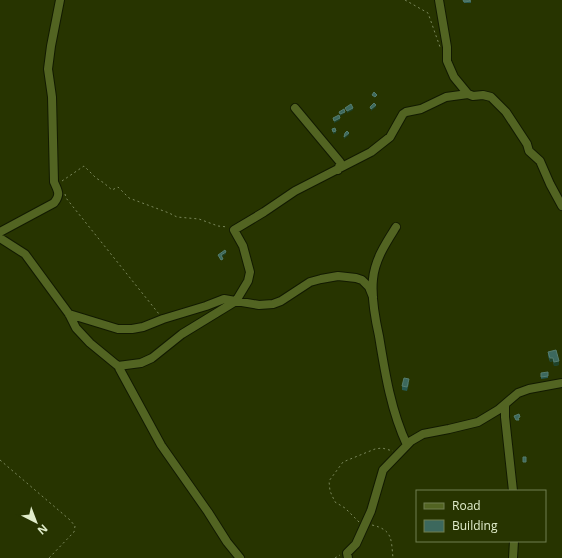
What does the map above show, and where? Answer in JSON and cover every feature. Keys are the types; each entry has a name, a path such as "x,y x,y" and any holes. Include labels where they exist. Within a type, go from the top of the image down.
{"street":[{"path":"0,232 54,203 58,197 58,192 54,182 52,97 48,69 60,0"},
{"path":"440,0 450,69 454,77 468,94"},
{"path":"118,366 141,363 152,358 182,334 236,301 248,281 250,272 243,246 234,230 295,191 371,152 390,137 403,114 406,112 420,109 446,97 468,94 473,96 483,95 491,97 506,112 527,144 529,151 540,161 562,206"},
{"path":"295,108 340,162 338,170"},
{"path":"396,227 381,251 376,264 373,279 373,297 390,396 398,425 407,445"},
{"path":"0,238 25,254 68,314 76,328 90,343 118,366 161,445 227,542 240,558"},
{"path":"68,314 124,329 143,327 224,299 259,305 273,304 281,301 310,282 338,276 362,280 369,287 373,297"},
{"path":"348,558 347,553 356,544 371,511 382,470 416,437 423,434 449,430 478,422 505,405 518,393 529,389 562,383"},
{"path":"505,405 504,417 513,490"},
{"path":"513,558 514,542"}],"path":[{"path":"405,0 428,13 441,50"},
{"path":"163,319 66,198 63,191 55,185 71,176 84,166 110,189 112,190 118,188 129,198 170,212 177,217 199,219 234,230"},
{"path":"392,558 391,539 389,534 378,526 359,522 345,508 335,502 330,491 329,481 343,462 364,453 382,448 399,452"},
{"path":"0,460 70,520 75,526 74,532 49,558"}],"building":[{"path":"374,92 377,95 375,97 372,95"},
{"path":"374,103 376,105 371,109 370,107"},
{"path":"351,104 353,108 347,111 345,108"},
{"path":"344,109 345,112 340,114 339,112"},
{"path":"339,115 340,118 334,121 333,118"},
{"path":"347,131 349,133 344,137 345,133"},
{"path":"225,250 226,252 221,255 223,259 221,260 218,255"},
{"path":"556,350 559,361 554,362 553,358 550,358 548,352"},
{"path":"548,372 548,376 541,377 541,373"},
{"path":"404,378 409,379 407,387 402,386"},
{"path":"519,414 519,420 516,420 514,416"},
{"path":"523,457 526,457 526,462 523,462"}]}
